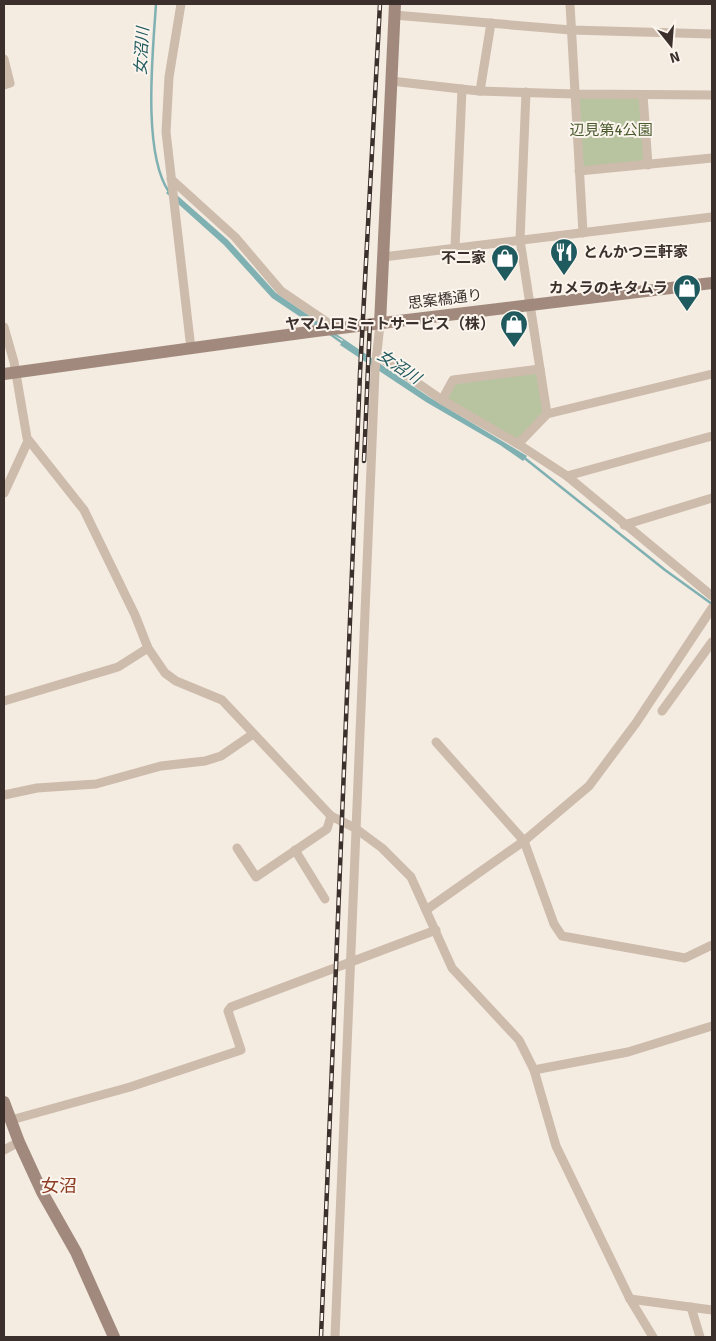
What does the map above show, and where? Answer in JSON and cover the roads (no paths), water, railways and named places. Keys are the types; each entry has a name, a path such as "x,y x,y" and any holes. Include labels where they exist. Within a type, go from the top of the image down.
{"street":[{"path":"180,4 169,77 166,132 191,349"},
{"path":"570,4 583,233"},
{"path":"334,1337 376,362 380,324 394,9 491,23 571,30 712,34"},
{"path":"480,91 491,23"},
{"path":"4,59 10,83 4,85"},
{"path":"391,81 480,91 712,95"},
{"path":"455,248 462,89"},
{"path":"526,92 520,240 547,414"},
{"path":"642,95 648,165"},
{"path":"580,171 712,158"},
{"path":"172,184 235,237 281,291 335,330"},
{"path":"383,257 712,217"},
{"name":"思案橋通り","path":"10,374 316,331 712,283"},
{"path":"4,327 10,374 28,441 84,510 135,615 148,648 165,673 176,681 222,700 331,816 355,828 394,859 411,877 452,968 518,1040 534,1070 556,1146 630,1299 653,1337"},
{"path":"376,362 518,444 568,476 624,525 712,596"},
{"path":"442,400 453,380 540,369"},
{"path":"518,444 547,414 712,374"},
{"path":"568,476 712,436"},
{"path":"4,493 28,441"},
{"path":"624,525 712,498"},
{"path":"426,910 524,841 589,786 636,724 712,608"},
{"path":"662,711 712,642"},
{"path":"4,701 118,667 148,648"},
{"path":"676,662 690,672"},
{"path":"4,794 37,788 96,784 161,766 204,761 221,756 253,734"},
{"path":"436,742 524,841 554,924 562,936 685,958 712,945"},
{"path":"237,848 256,877 327,829 331,816"},
{"path":"295,850 325,899"},
{"path":"11,1120 130,1087 241,1050 228,1011 230,1008 436,930"},
{"path":"534,1070 628,1052 712,1026"},
{"path":"4,1102 19,1142 42,1192 76,1252 114,1337"},
{"path":"4,1150 19,1142"},
{"path":"630,1299 712,1310"},
{"path":"691,1307 700,1337"}],"water":[{"path":"170,189 228,240 276,293 429,397 527,456 523,461 500,445 426,402 340,345 343,340 305,320 272,298 224,245 166,193"}],"waterway":[{"name":"女沼川","path":"156,4 151,101 152,128 155,153 161,175 169,192"},
{"name":"女沼川","path":"330,334 344,344"},
{"name":"女沼川","path":"522,456 665,570 712,604"}],"railway":[{"path":"321,1337 360,373 380,4"},
{"path":"364,461 370,321"}],"place":[{"name":"とんかつ三軒家","path":"564,276"},
{"name":"不二家","path":"505,282"},
{"name":"カメラのキタムラ","path":"687,312"},
{"name":"ヤマムロミートサービス（株）","path":"514,348"}],"district":[{"name":"女沼","path":"59,1186"}],"park label":[{"name":"辺見第4公園","path":"611,130"}]}
